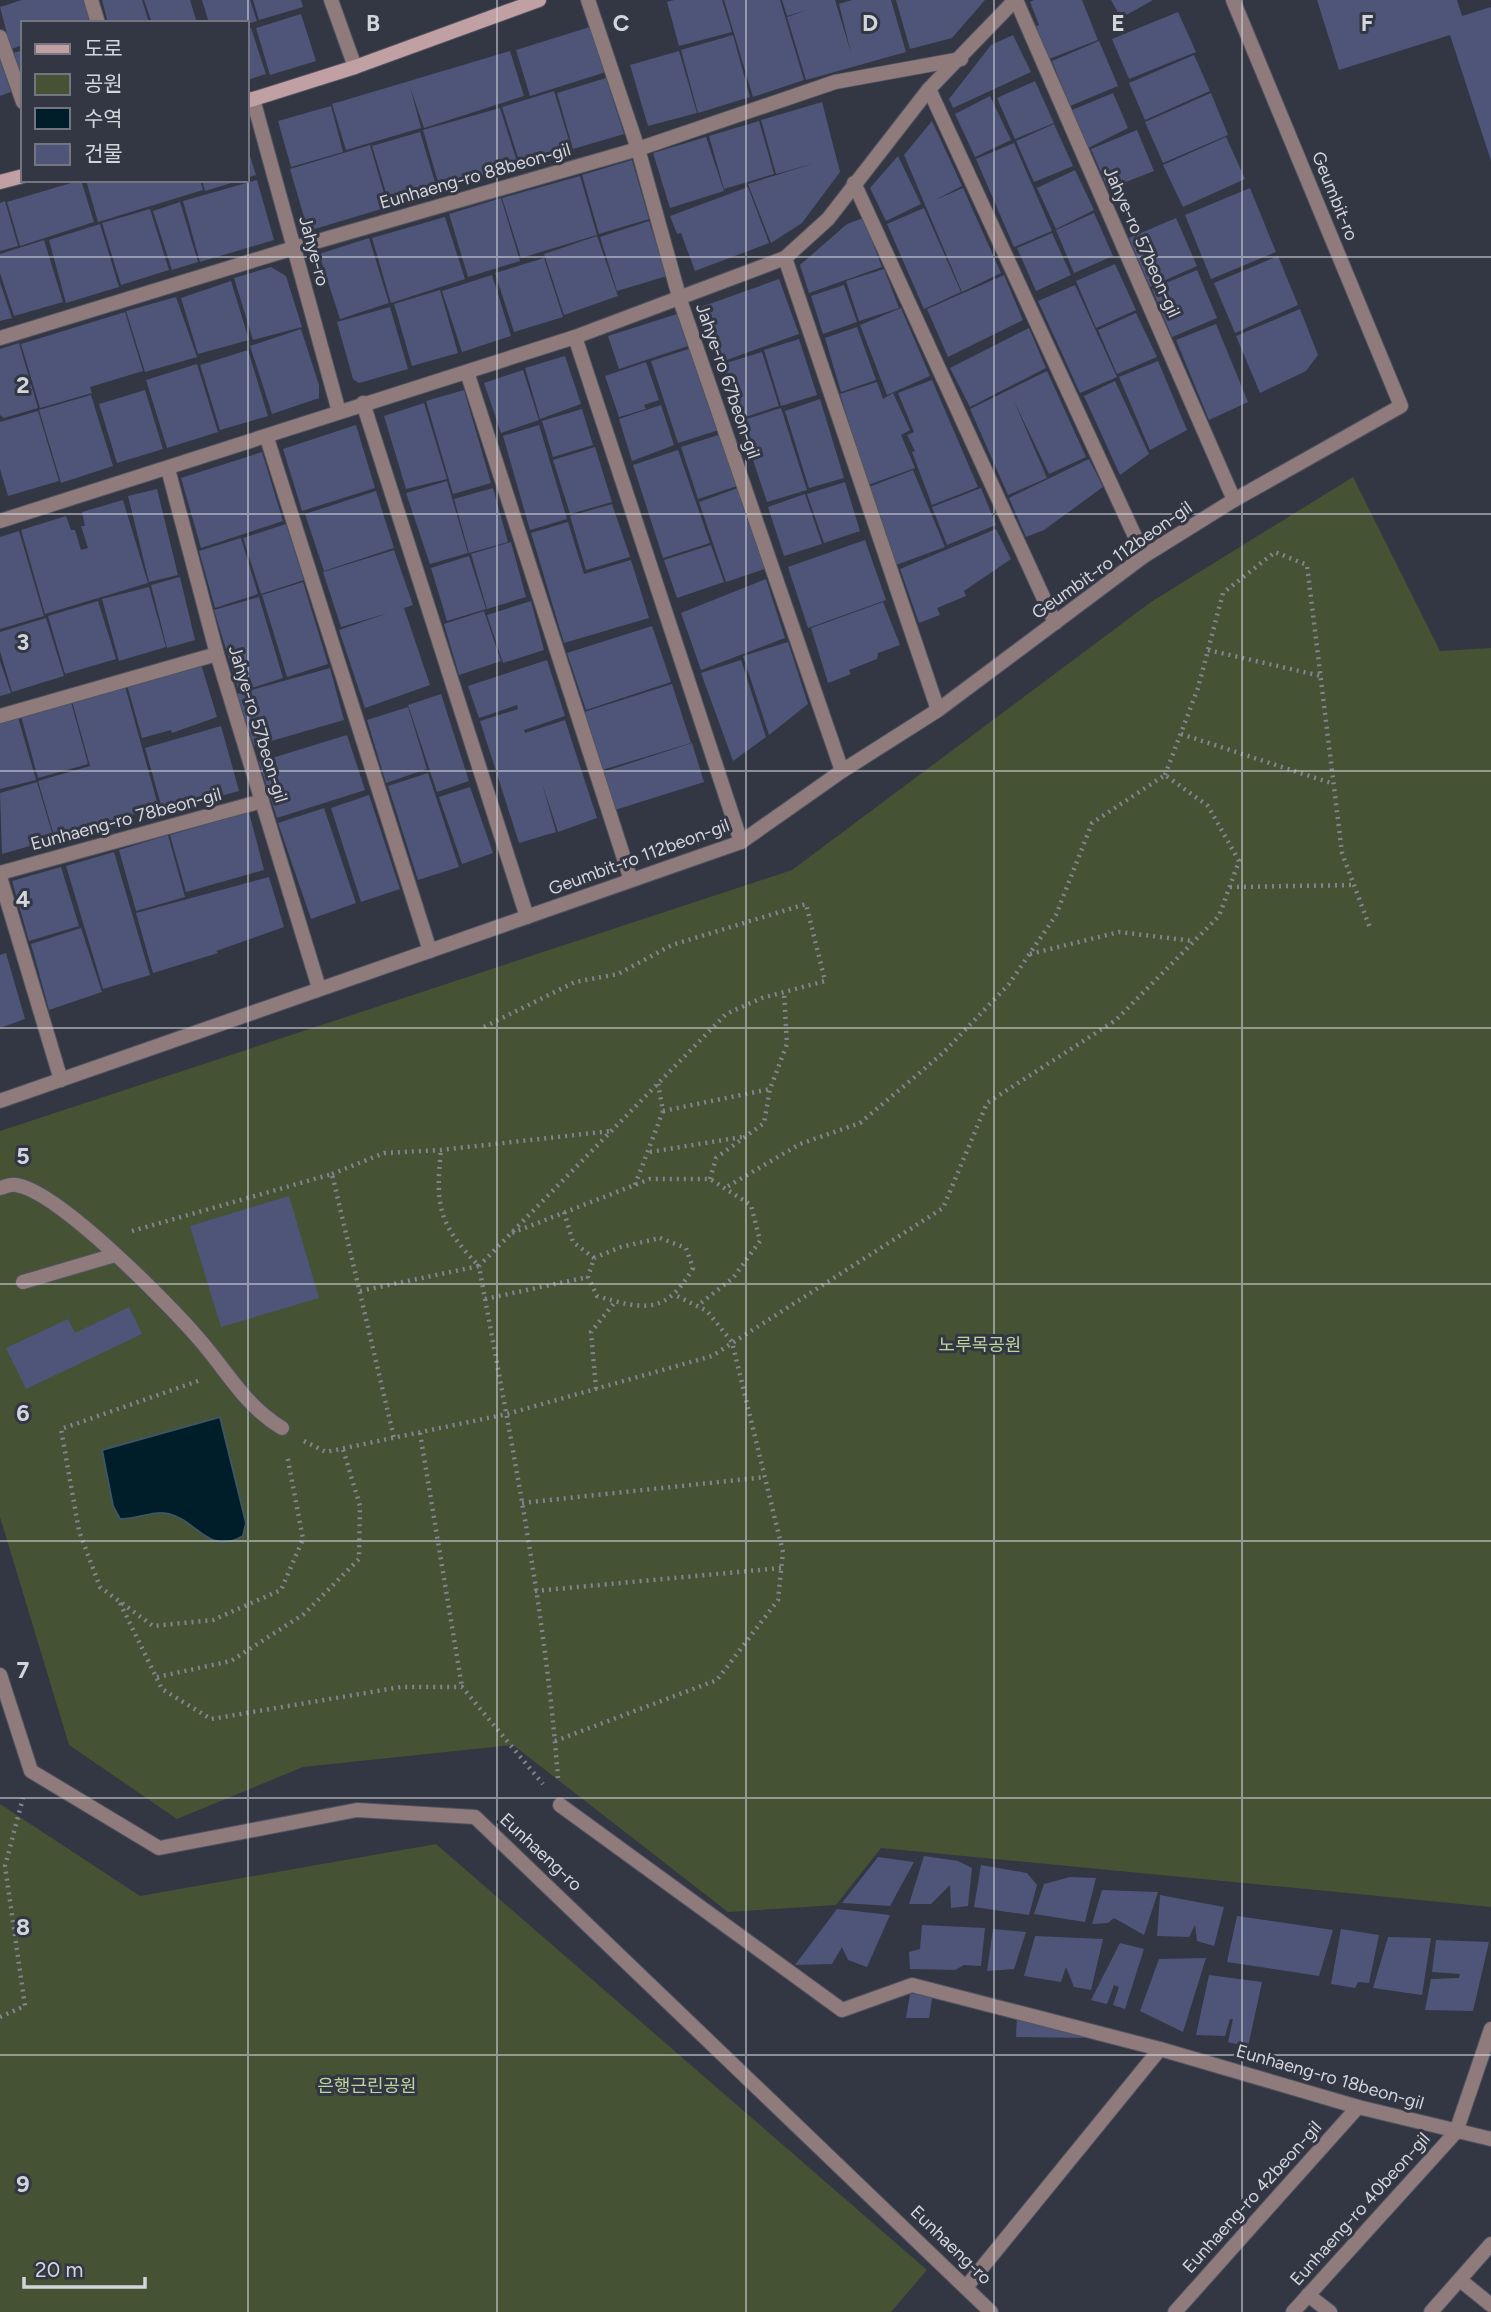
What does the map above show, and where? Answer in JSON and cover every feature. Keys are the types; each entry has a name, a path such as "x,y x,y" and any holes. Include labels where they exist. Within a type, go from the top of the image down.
{"street":[{"path":"91,0 97,21"},
{"path":"331,0 355,67"},
{"name":"Jahye-ro","path":"339,412 250,100 355,67 539,0"},
{"name":"Jahye-ro 67beon-gil","path":"588,0 638,149 680,299 842,771"},
{"name":"Jahye-ro 57beon-gil","path":"1,518 267,438 363,403 575,337 785,258 828,219 929,89 961,59 1015,0 1234,499"},
{"name":"Geumbit-ro","path":"1233,0 1401,406"},
{"path":"0,37 21,96"},
{"name":"Eunhaeng-ro 88beon-gil","path":"0,338 294,248 638,149 835,82 961,59"},
{"path":"929,89 1144,556"},
{"path":"0,182 21,177"},
{"path":"854,183 1055,623"},
{"path":"785,258 938,710"},
{"path":"575,337 741,842"},
{"path":"467,372 632,880"},
{"path":"363,403 527,917"},
{"name":"Geumbit-ro 112beon-gil","path":"0,1101 741,842 842,771 938,710 1144,556 1234,499 1401,406"},
{"path":"267,438 430,951"},
{"name":"Jahye-ro 57beon-gil","path":"167,469 217,654 319,988"},
{"path":"0,716 217,654"},
{"name":"Eunhaeng-ro 78beon-gil","path":"0,875 262,801"},
{"path":"0,875 61,1080"},
{"path":"0,1188 16,1185 55,1204 115,1255 147,1283 225,1371 258,1413 282,1428"},
{"path":"23,1282 115,1255"},
{"path":"0,1675 31,1771"},
{"name":"Eunhaeng-ro","path":"31,1771 159,1849 356,1810 475,1817 967,2286 991,2312"},
{"name":"Eunhaeng-ro 18beon-gil","path":"560,1805 842,2010 912,1985 1160,2049 1358,2107 1491,2139"},
{"path":"1456,2132 1491,2029"},
{"path":"967,2286 1160,2049"},
{"name":"Eunhaeng-ro 42beon-gil","path":"1175,2312 1358,2107"},
{"name":"Eunhaeng-ro 40beon-gil","path":"1293,2312 1456,2132"},
{"path":"1431,2312 1491,2244"},
{"path":"1460,2280 1491,2305"},
{"path":"1308,2295 1330,2312"}],"path":[{"path":"725,1188 800,1144 860,1123 943,1054 1009,984 1056,915 1091,823 1165,775 1208,650 1223,593 1275,552 1307,565 1342,853 1370,928"},
{"path":"1208,650 1321,676"},
{"path":"1181,734 1334,784"},
{"path":"282,1428 326,1452 507,1414 712,1356 943,1208 987,1103 1116,1020 1219,916 1239,861 1208,806 1165,775"},
{"path":"1230,887 1354,885"},
{"path":"360,1291 479,1266 726,1014 784,992 825,981 806,904 672,945 618,974 575,982 484,1027"},
{"path":"1029,954 1119,932 1194,942"},
{"path":"710,1179 716,1158 764,1123 770,1088 787,1044 784,992"},
{"path":"635,1186 650,1152 663,1111 658,1083"},
{"path":"663,1111 770,1088"},
{"path":"97,1241 332,1174 384,1153 441,1150 611,1131"},
{"path":"650,1152 743,1137"},
{"path":"441,1150 436,1192 453,1238 479,1266 507,1414 550,1680 560,1805"},
{"path":"332,1174 394,1438"},
{"path":"510,1233 650,1180 710,1179 751,1205 760,1241 733,1278 698,1306"},
{"path":"564,1212 573,1242 594,1258"},
{"path":"660,1238 686,1248 693,1268 675,1294 664,1303 631,1307 597,1296 588,1277 594,1258 621,1247 660,1238"},
{"path":"485,1298 588,1277"},
{"path":"555,1741 717,1681 778,1600 783,1552 732,1342 707,1311 675,1294"},
{"path":"596,1390 592,1332 615,1302"},
{"path":"225,1371 61,1429 79,1531 100,1587 153,1626 213,1620 281,1590 303,1539 282,1428"},
{"path":"420,1433 463,1687 560,1805"},
{"path":"157,1677 231,1661 304,1614 359,1559 360,1506 343,1449"},
{"path":"522,1503 765,1477"},
{"path":"535,1591 781,1568"},
{"path":"120,1602 162,1689 211,1719 401,1687 463,1687"},
{"path":"0,2017 24,2006 5,1866 31,1771"}],"green space":[{"name":"노루목공원","path":"1353,477 1440,651 1491,648 1491,1907 881,1848 836,1905 728,1912 513,1745 303,1767 177,1819 69,1745 0,1517 0,1131 792,870 1151,602"},
{"name":"은행근린공원","path":"0,1804 140,1896 436,1844 927,2270 891,2312 0,2312"}],"water":[{"path":"220,1417 246,1523 243,1536 231,1541 212,1540 179,1518 163,1513 120,1519 113,1506 102,1450"}],"building":[{"path":"22,0 87,0 93,21 21,21 21,46 11,49 0,7"},
{"path":"102,0 142,0 148,21 107,21"},
{"path":"144,0 190,0 196,21 151,21"},
{"path":"202,0 250,0 257,21 248,24 248,21 208,21"},
{"path":"253,0 301,0 303,7 259,20"},
{"path":"722,0 732,32 679,46 667,2"},
{"path":"724,0 780,0 804,80 753,97"},
{"path":"782,0 835,0 851,53 839,4 852,0 891,0 906,52 806,80 787,17 807,10 787,16"},
{"path":"896,0 985,0 952,38 910,49"},
{"path":"1082,0 1098,40 1049,59 1036,26 1039,25 1030,2"},
{"path":"1111,0 1153,0 1121,18"},
{"path":"1317,0 1457,0 1462,16 1491,7 1491,161 1450,35 1339,70"},
{"path":"1178,12 1196,52 1129,79 1112,39"},
{"path":"301,14 316,61 270,75 256,28"},
{"path":"593,26 606,72 530,96 516,50"},
{"path":"251,28 266,74 248,80 248,29"},
{"path":"733,35 750,97 698,113 681,50"},
{"path":"1013,35 1031,72 953,108 949,99 991,45"},
{"path":"1099,41 1118,86 1070,106 1052,61"},
{"path":"21,51 21,76 14,53"},
{"path":"510,51 524,96 424,128 410,87 421,128 346,150 332,104"},
{"path":"679,51 697,113 648,126 630,65"},
{"path":"1194,55 1210,91 1145,120 1129,83"},
{"path":"0,58 11,92 0,96"},
{"path":"606,78 624,134 573,149 557,93"},
{"path":"1035,81 1054,123 1015,139 997,98"},
{"path":"554,91 572,150 521,167 502,107"},
{"path":"1113,93 1128,128 1086,149 1072,110"},
{"path":"1211,93 1228,135 1163,163 1145,122"},
{"path":"990,96 1011,140 975,157 955,114"},
{"path":"822,102 840,172 802,223 771,243 748,184 815,163 776,174 761,120"},
{"path":"331,106 343,152 291,167 278,121"},
{"path":"500,108 518,165 440,189 423,130"},
{"path":"759,121 774,174 724,189 709,136"},
{"path":"932,121 962,186 935,200 963,188 1001,273 962,292 904,155"},
{"path":"1054,124 1073,166 1034,182 1016,141"},
{"path":"1137,130 1154,171 1108,189 1091,149"},
{"path":"420,132 438,192 390,206 372,146"},
{"path":"706,137 724,191 670,208 653,153"},
{"path":"1226,137 1245,179 1183,207 1163,165"},
{"path":"1014,143 1052,231 1014,247 976,159"},
{"path":"370,145 388,207 308,231 290,169"},
{"path":"248,150 256,175 248,178"},
{"path":"898,156 921,204 886,221 870,188"},
{"path":"632,160 649,219 599,234 582,175"},
{"path":"1075,170 1094,210 1056,229 1037,188"},
{"path":"580,176 597,235 521,258 502,198"},
{"path":"257,180 274,240 200,262 183,201"},
{"path":"82,182 94,222 20,246 7,202"},
{"path":"87,182 201,182 203,190 98,222"},
{"path":"203,182 235,182 205,191"},
{"path":"748,187 769,243 695,271 681,233 677,234 670,216"},
{"path":"1250,188 1276,252 1211,279 1185,215"},
{"path":"501,198 520,261 468,277 449,214"},
{"path":"5,201 18,246 0,251 0,203"},
{"path":"180,202 198,262 172,270 153,211"},
{"path":"924,208 961,292 924,309 887,224"},
{"path":"150,209 169,270 121,285 102,223"},
{"path":"1094,213 1113,256 1074,273 1056,230"},
{"path":"445,217 465,279 391,303 372,238"},
{"path":"863,218 882,267 809,293 800,265 847,224"},
{"path":"1176,218 1197,266 1150,287 1129,238"},
{"path":"649,221 667,276 617,291 600,237"},
{"path":"100,224 119,287 66,303 49,240"},
{"path":"1052,233 1071,275 1036,291 1017,248"},
{"path":"597,236 618,296 564,315 544,254"},
{"path":"369,238 389,303 340,319 319,254"},
{"path":"44,240 63,302 14,316 0,273 0,254"},
{"path":"1278,256 1298,305 1235,333 1214,283"},
{"path":"544,258 563,317 514,332 495,273"},
{"path":"1115,264 1136,310 1096,328 1076,281"},
{"path":"271,267 286,276 302,327 253,340 234,278"},
{"path":"884,269 899,308 859,321 846,281"},
{"path":"1197,270 1217,318 1172,337 1152,289"},
{"path":"492,275 511,336 462,352 442,291"},
{"path":"1004,275 1023,320 948,357 927,309"},
{"path":"779,279 799,334 721,362 701,307"},
{"path":"231,281 249,340 198,354 181,298"},
{"path":"0,282 12,318 0,321"},
{"path":"844,285 857,322 823,334 811,296"},
{"path":"1075,285 1117,377 1080,393 1038,301"},
{"path":"440,290 458,353 412,366 394,304"},
{"path":"176,297 197,357 145,372 126,311"},
{"path":"390,307 408,369 359,383 353,379 337,322"},
{"path":"901,308 930,376 887,395 860,325"},
{"path":"1300,309 1318,355 1306,371 1260,393 1236,336"},
{"path":"125,312 143,371 90,387 92,393 40,408 21,344"},
{"path":"1136,313 1157,357 1117,374 1098,330"},
{"path":"677,314 688,346 619,369 608,336"},
{"path":"1216,324 1248,402 1209,420 1176,340"},
{"path":"857,327 876,380 841,392 825,338"},
{"path":"1029,328 1046,368 970,407 950,368"},
{"path":"301,329 319,385 319,398 272,414 250,346"},
{"path":"799,339 817,395 781,406 764,350"},
{"path":"19,343 38,408 4,418 0,415 0,349"},
{"path":"695,347 722,429 678,443 651,361"},
{"path":"248,350 268,416 220,430 200,365"},
{"path":"762,352 779,406 739,419 723,364"},
{"path":"565,356 581,404 540,419 525,368"},
{"path":"1158,361 1187,430 1150,450 1119,377"},
{"path":"646,362 659,400 644,405 646,409 619,417 605,376"},
{"path":"197,364 218,432 167,448 146,380"},
{"path":"523,370 539,420 501,433 484,383"},
{"path":"1047,371 1086,457 1049,474 1014,401 1047,478 1008,495 970,409"},
{"path":"932,380 978,487 932,505 912,452 915,451 907,435 914,432 898,393"},
{"path":"1115,381 1149,454 1120,475 1084,396"},
{"path":"877,382 883,399 893,393 910,430 901,435 915,468 868,485 840,394"},
{"path":"145,390 163,449 117,463 99,404"},
{"path":"464,390 491,483 453,494 426,401"},
{"path":"91,395 113,466 61,483 39,410"},
{"path":"820,399 844,478 809,488 785,411"},
{"path":"424,403 447,479 406,489 384,416"},
{"path":"661,405 674,445 632,461 619,419"},
{"path":"781,408 807,490 767,502 740,421"},
{"path":"582,409 593,445 553,457 542,421"},
{"path":"38,411 59,481 8,496 0,469 0,422"},
{"path":"356,425 375,488 302,511 283,449"},
{"path":"539,425 567,519 530,530 503,436"},
{"path":"721,434 740,485 698,499 681,447"},
{"path":"595,447 612,502 570,514 553,460"},
{"path":"678,450 710,543 663,558 633,465"},
{"path":"262,452 283,521 201,548 181,478"},
{"path":"1089,459 1103,487 1044,530 1026,537 1009,498"},
{"path":"913,470 945,547 896,565 869,487"},
{"path":"447,481 468,553 430,564 406,493"},
{"path":"845,482 860,531 824,543 807,494"},
{"path":"741,487 768,568 726,582 699,502"},
{"path":"493,488 508,542 469,553 454,499"},
{"path":"981,488 996,525 947,545 932,507"},
{"path":"157,489 178,575 149,582 128,496"},
{"path":"376,491 394,548 324,571 305,514"},
{"path":"805,494 822,544 784,556 768,507"},
{"path":"123,500 148,583 45,614 21,530 66,516 71,530 75,530 81,550 88,548 81,526 85,526 82,512"},
{"path":"612,504 630,557 586,570 570,516"},
{"path":"568,522 584,574 631,560 649,618 564,643 531,533"},
{"path":"286,524 304,580 261,594 243,538"},
{"path":"996,529 1011,559 964,591 966,596 937,608 940,615 919,623 900,569"},
{"path":"19,531 44,616 0,629 0,537"},
{"path":"241,538 258,594 215,608 199,551"},
{"path":"865,540 886,600 808,628 788,567"},
{"path":"511,542 526,597 487,609 471,554"},
{"path":"711,545 724,582 677,598 664,560"},
{"path":"394,550 413,605 404,608 430,685 365,708 339,630 388,613 341,627 323,572"},
{"path":"469,556 486,609 447,621 431,568"},
{"path":"180,577 195,640 167,648 151,585"},
{"path":"766,579 785,638 701,670 681,613"},
{"path":"303,582 328,664 287,677 262,595"},
{"path":"149,587 166,647 119,661 102,599"},
{"path":"259,597 283,678 239,692 214,610"},
{"path":"98,601 116,659 65,674 48,616"},
{"path":"531,601 544,650 503,663 487,615"},
{"path":"883,602 900,645 878,653 877,659 849,670 851,674 828,683 811,628"},
{"path":"484,611 501,661 459,675 444,624"},
{"path":"46,618 64,676 12,692 0,651 0,632"},
{"path":"652,626 671,682 586,710 567,653"},
{"path":"788,642 808,704 769,735 743,656"},
{"path":"547,660 565,716 524,730 525,733 565,720 597,818 558,832 542,783 556,832 519,843 480,721 518,709 517,705 479,718 468,686"},
{"path":"741,660 766,737 733,761 701,673"},
{"path":"0,661 11,693 0,696"},
{"path":"201,664 217,717 172,733 171,730 142,738 127,685"},
{"path":"330,668 344,720 254,746 237,694"},
{"path":"672,684 691,743 602,770 584,712"},
{"path":"125,686 159,809 131,815 132,819 55,839 38,781 90,766 72,701"},
{"path":"441,694 469,781 437,792 408,705"},
{"path":"71,702 88,764 38,778 21,716"},
{"path":"408,707 427,769 386,783 367,720"},
{"path":"18,717 36,780 0,789 0,722"},
{"path":"221,726 239,791 163,812 145,748"},
{"path":"347,735 365,790 277,818 259,762"},
{"path":"692,743 704,782 615,810 603,772"},
{"path":"428,773 459,867 418,880 388,786"},
{"path":"37,782 54,839 2,854 0,793"},
{"path":"470,787 493,853 462,864 439,797"},
{"path":"369,795 400,889 361,902 331,808"},
{"path":"324,808 356,903 311,919 278,823"},
{"path":"249,812 264,870 186,892 170,835"},
{"path":"168,835 185,897 136,911 119,850"},
{"path":"114,852 150,975 103,989 66,866"},
{"path":"61,867 79,926 29,941 12,881"},
{"path":"269,877 284,927 216,951 218,953 153,973 136,913"},
{"path":"81,928 102,992 49,1010 31,944"},
{"path":"6,953 25,1019 0,1028 0,955"},
{"path":"289,1196 319,1298 221,1327 190,1226"},
{"path":"129,1307 142,1334 26,1389 6,1348 68,1319 75,1333"},
{"path":"924,1856 958,1861 972,1868 968,1906 951,1908 950,1885 931,1904 909,1904"},
{"path":"878,1857 914,1862 890,1906 842,1903"},
{"path":"981,1865 1027,1873 1037,1885 1029,1915 974,1907"},
{"path":"1070,1877 1096,1878 1085,1922 1034,1914 1044,1884"},
{"path":"1102,1890 1158,1892 1144,1935 1114,1918 1108,1923 1092,1924"},
{"path":"1160,1895 1224,1907 1214,1946 1197,1941 1195,1925 1189,1937 1157,1936"},
{"path":"837,1909 890,1915 867,1967 848,1960 842,1947 832,1964 795,1965"},
{"path":"1237,1916 1333,1930 1319,1976 1227,1962"},
{"path":"922,1925 985,1928 981,1966 964,1965 955,1970 910,1969 909,1952 920,1949"},
{"path":"993,1929 1026,1932 1014,1969 987,1971"},
{"path":"1341,1929 1379,1935 1369,1983 1358,1982 1355,1988 1331,1984"},
{"path":"1035,1936 1103,1939 1091,1990 1074,1987 1066,1967 1061,1982 1024,1976"},
{"path":"1388,1937 1431,1938 1422,1995 1373,1988"},
{"path":"1436,1940 1489,1942 1473,2011 1425,2010 1431,1979 1459,1978 1460,1974 1432,1972"},
{"path":"1120,1943 1144,1949 1125,2009 1113,2005 1119,1987 1114,1985 1107,2004 1091,2000"},
{"path":"1206,1958 1183,2032 1140,2011 1159,1959"},
{"path":"1209,1975 1262,1982 1248,2047 1228,2042 1233,2019 1230,2019 1225,2036 1196,2035"},
{"path":"933,1993 929,2018 906,2018 910,1994"},
{"path":"1017,2015 1092,2038 1016,2037"}]}
